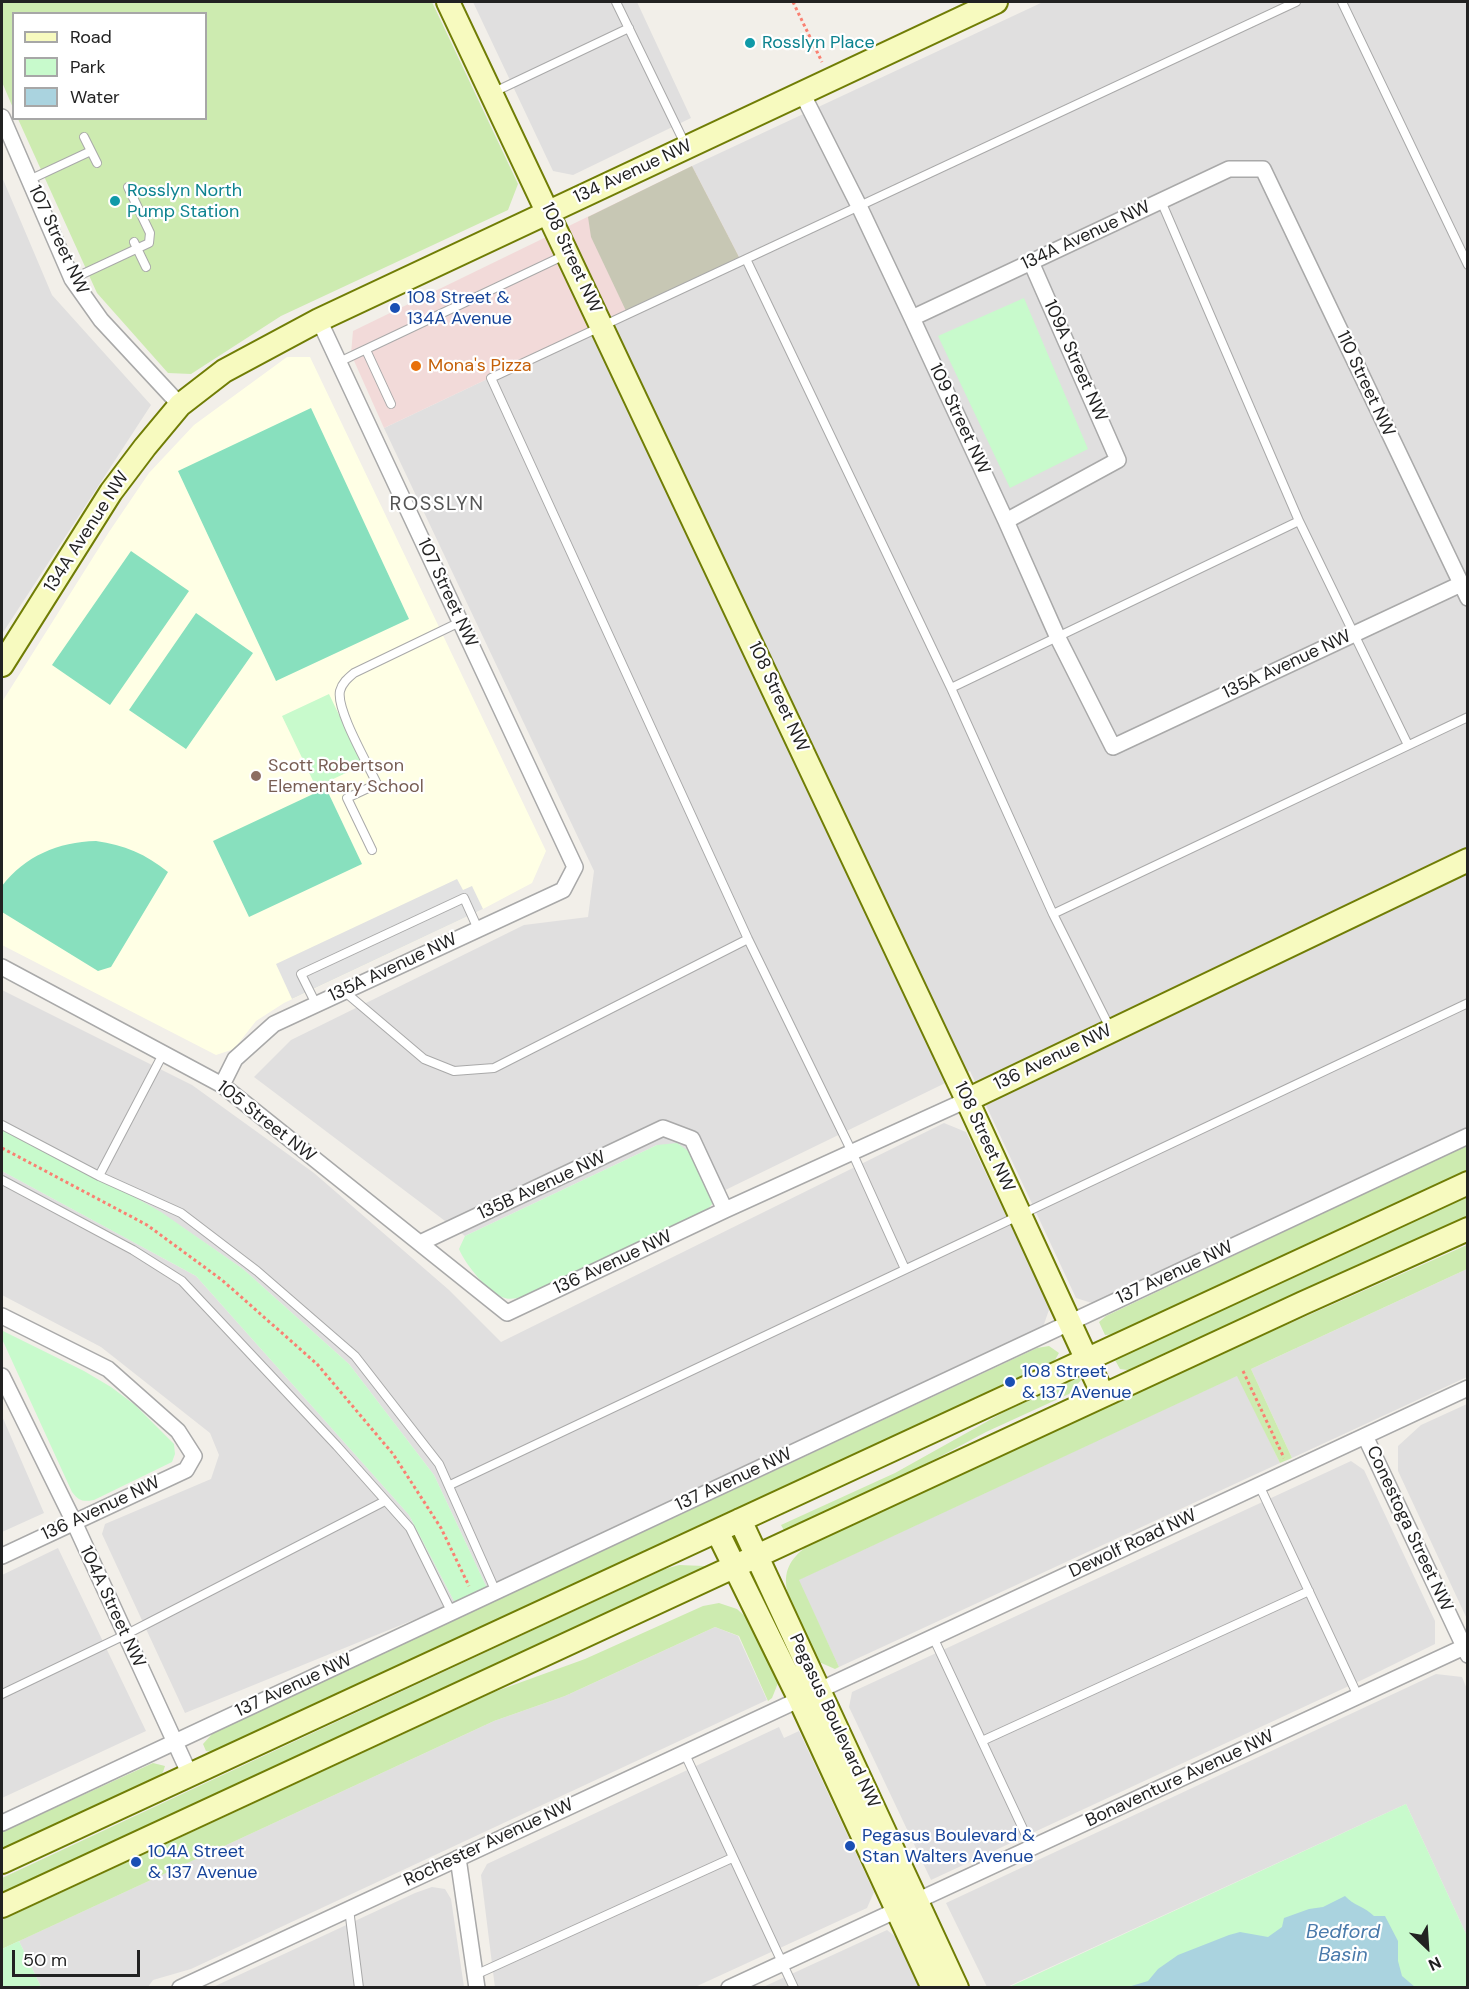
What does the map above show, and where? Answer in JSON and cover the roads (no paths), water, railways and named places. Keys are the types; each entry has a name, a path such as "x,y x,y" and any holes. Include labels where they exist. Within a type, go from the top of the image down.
{"street":[{"name":"108 Street NW","path":"448,2 604,327 1103,1395"},
{"name":"134 Avenue NW","path":"180,405 225,371 320,320 996,2"},
{"name":"109 Street NW","path":"802,93 859,206 1006,520 1058,638 1113,747"},
{"name":"107 Street NW","path":"2,117 72,279 101,320 180,405"},
{"name":"134A Avenue NW","path":"912,318 1229,169 1263,169"},
{"name":"110 Street NW","path":"1263,169 1464,591"},
{"name":"109A Street NW","path":"1006,520 1118,460 1031,262"},
{"name":"107 Street NW","path":"320,320 575,867"},
{"name":"134A Avenue NW","path":"2,665 111,492 180,405"},
{"name":"135A Avenue NW","path":"1113,747 1355,633 1464,591"},
{"name":"136 Avenue NW","path":"507,1313 725,1210 967,1100 1467,860"},
{"name":"135A Avenue NW","path":"222,1085 234,1059 274,1024 563,890 575,867"},
{"name":"105 Street NW","path":"2,967 222,1085 507,1313"},
{"name":"135B Avenue NW","path":"420,1243 663,1128 692,1139 725,1210"},
{"name":"137 Avenue NW","path":"2,1823 1467,1136"},
{"name":"137 Avenue NW","path":"2,1862 1467,1183"},
{"path":"2,1906 1103,1395 1467,1229"},
{"name":"136 Avenue NW","path":"2,1316 108,1369 178,1431 194,1456 186,1470 2,1556"},
{"name":"104A Street NW","path":"2,1376 74,1522 190,1775"},
{"name":"Dewolf Road NW","path":"809,1694 1467,1388"},
{"name":"Conestoga Street NW","path":"1365,1436 1466,1651"},
{"name":"Pegasus Boulevard NW","path":"740,1520 757,1556 809,1694 897,1910 933,1988"},
{"name":"Pegasus Boulevard NW","path":"717,1531 734,1567 809,1694 917,1900 957,1988"},
{"name":"Bonaventure Avenue NW","path":"729,1988 1358,1696 1466,1651"},
{"name":"Rochester Avenue NW","path":"180,1988 809,1694"},
{"path":"458,1858 476,1981"}],"lane":[{"path":"616,2 687,147"},
{"path":"905,1269 852,1152 748,939 491,378 1296,2"},
{"path":"1342,2 1467,265"},
{"path":"492,93 629,28"},
{"path":"84,137 97,163"},
{"path":"29,180 91,152"},
{"path":"72,279 136,245 149,243 150,233 128,187"},
{"path":"1161,201 1299,521 1408,745"},
{"path":"136,245 146,267"},
{"path":"339,362 568,254"},
{"path":"746,259 951,688 1053,914 1111,1030"},
{"path":"366,350 391,404"},
{"path":"951,688 1299,521"},
{"path":"372,850 347,798 377,784 341,709 340,689 345,680 354,673 460,622"},
{"path":"1053,914 1467,717"},
{"path":"316,1004 301,974 464,898 478,929"},
{"path":"344,991 424,1059 454,1071 494,1068 748,939"},
{"path":"450,1485 1467,1003"},
{"path":"99,1176 163,1054"},
{"path":"2,1125 99,1176 181,1213 257,1271 355,1356 439,1464 496,1593"},
{"path":"2,1180 134,1250 182,1281 410,1528 452,1613"},
{"path":"1259,1485 1358,1696"},
{"path":"2,1694 125,1635 385,1501"},
{"path":"982,1741 1309,1591"},
{"path":"933,1637 1032,1848"},
{"path":"684,1752 794,1988"},
{"path":"476,1981 732,1858"},
{"path":"349,1909 359,1988"}],"water":[{"name":"Bedford Basin","path":"1345,1896 1374,1916 1385,1916 1398,1941 1398,1961 1402,1976 1415,1987 1128,1987 1148,1981 1158,1969 1178,1955 1240,1932 1268,1937 1282,1927 1284,1918 1309,1909 1323,1907"}],"place":[{"name":"Rosslyn Place","path":"750,43"},
{"name":"Rosslyn North Pump Station","path":"115,201"},
{"name":"108 Street & 134A Avenue","path":"395,308"},
{"name":"Mona's Pizza","path":"416,366"},
{"name":"Scott Robertson Elementary School","path":"256,776"},
{"name":"108 Street & 137 Avenue","path":"1010,1382"},
{"name":"Pegasus Boulevard & Stan Walters Avenue","path":"850,1846"},
{"name":"104A Street & 137 Avenue","path":"136,1862"}],"district":[{"name":"ROSSLYN","path":"437,505"}]}
